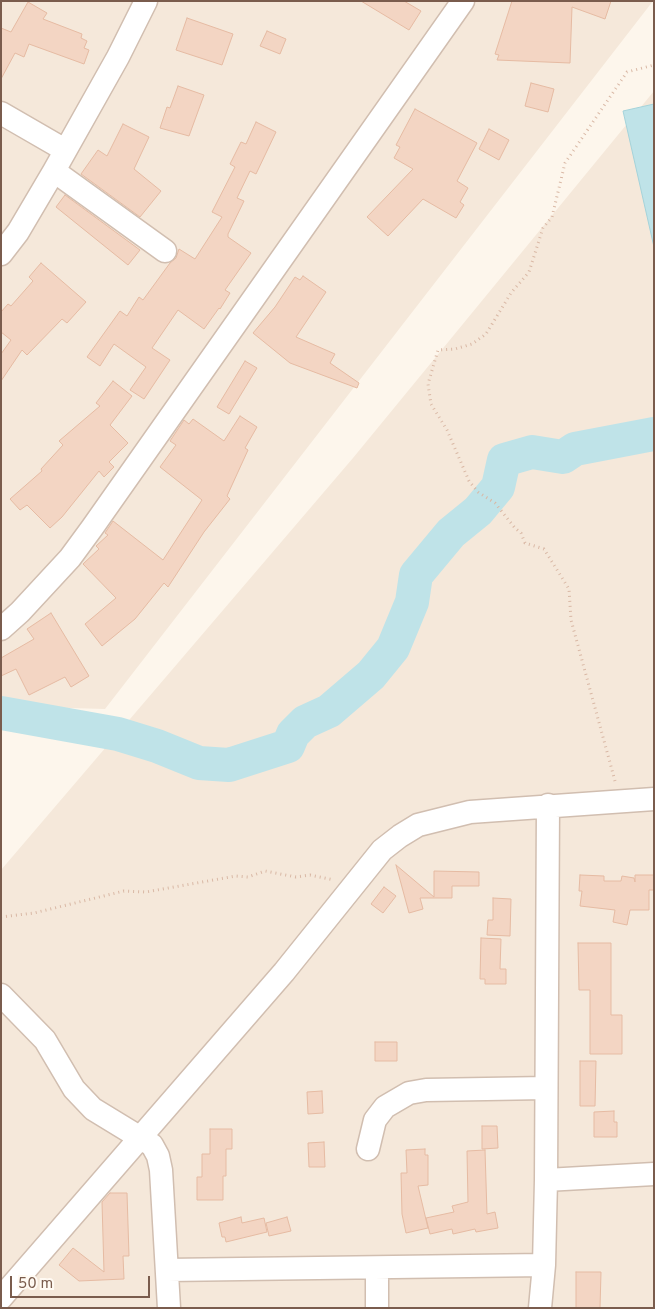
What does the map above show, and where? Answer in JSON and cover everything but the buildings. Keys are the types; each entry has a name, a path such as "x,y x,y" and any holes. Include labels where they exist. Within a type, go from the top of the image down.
{"street":[{"path":"1,254 18,232 54,171 118,57 146,1"},
{"path":"1,630 39,592 86,536 463,1"},
{"path":"1,113 65,150"},
{"path":"54,171 165,251"},
{"path":"1,1298 139,1136 284,972 382,850 400,836 418,825 470,812 644,799"},
{"path":"540,1308 544,1265 546,1180 548,805"},
{"path":"1,995 45,1040 74,1089 93,1110 152,1145 158,1156 168,1270 169,1308"},
{"path":"368,1150 375,1120 384,1107 409,1093 426,1090 546,1088"},
{"path":"546,1180 654,1174"},
{"path":"168,1270 377,1269 544,1265"},
{"path":"377,1269 377,1308"}],"path":[{"path":"644,799 616,784 607,755 599,717 570,620 569,589 544,549 525,543 521,533 494,503 478,492 470,481 447,430 431,404 428,384 438,350 455,349 472,344 486,334 511,294 529,272 543,228 552,217 565,163 627,72 654,65"},
{"path":"1,917 34,913 124,890 146,892 236,876 248,877 265,871 296,878 310,875 356,882"}],"shaded area":[{"path":"1,1 653,1 105,709 1,706"},
{"path":"654,91 654,1308 1,1308 1,870 353,458"}],"water":[{"path":"654,104 654,247 623,111"}],"waterway":[{"path":"1,713 118,734 157,746 199,763 229,765 288,746 293,734 305,722 329,711 371,675 393,648 412,602 416,575 451,533 478,511 498,487 504,460 532,452 563,457 575,449 654,434"}]}
